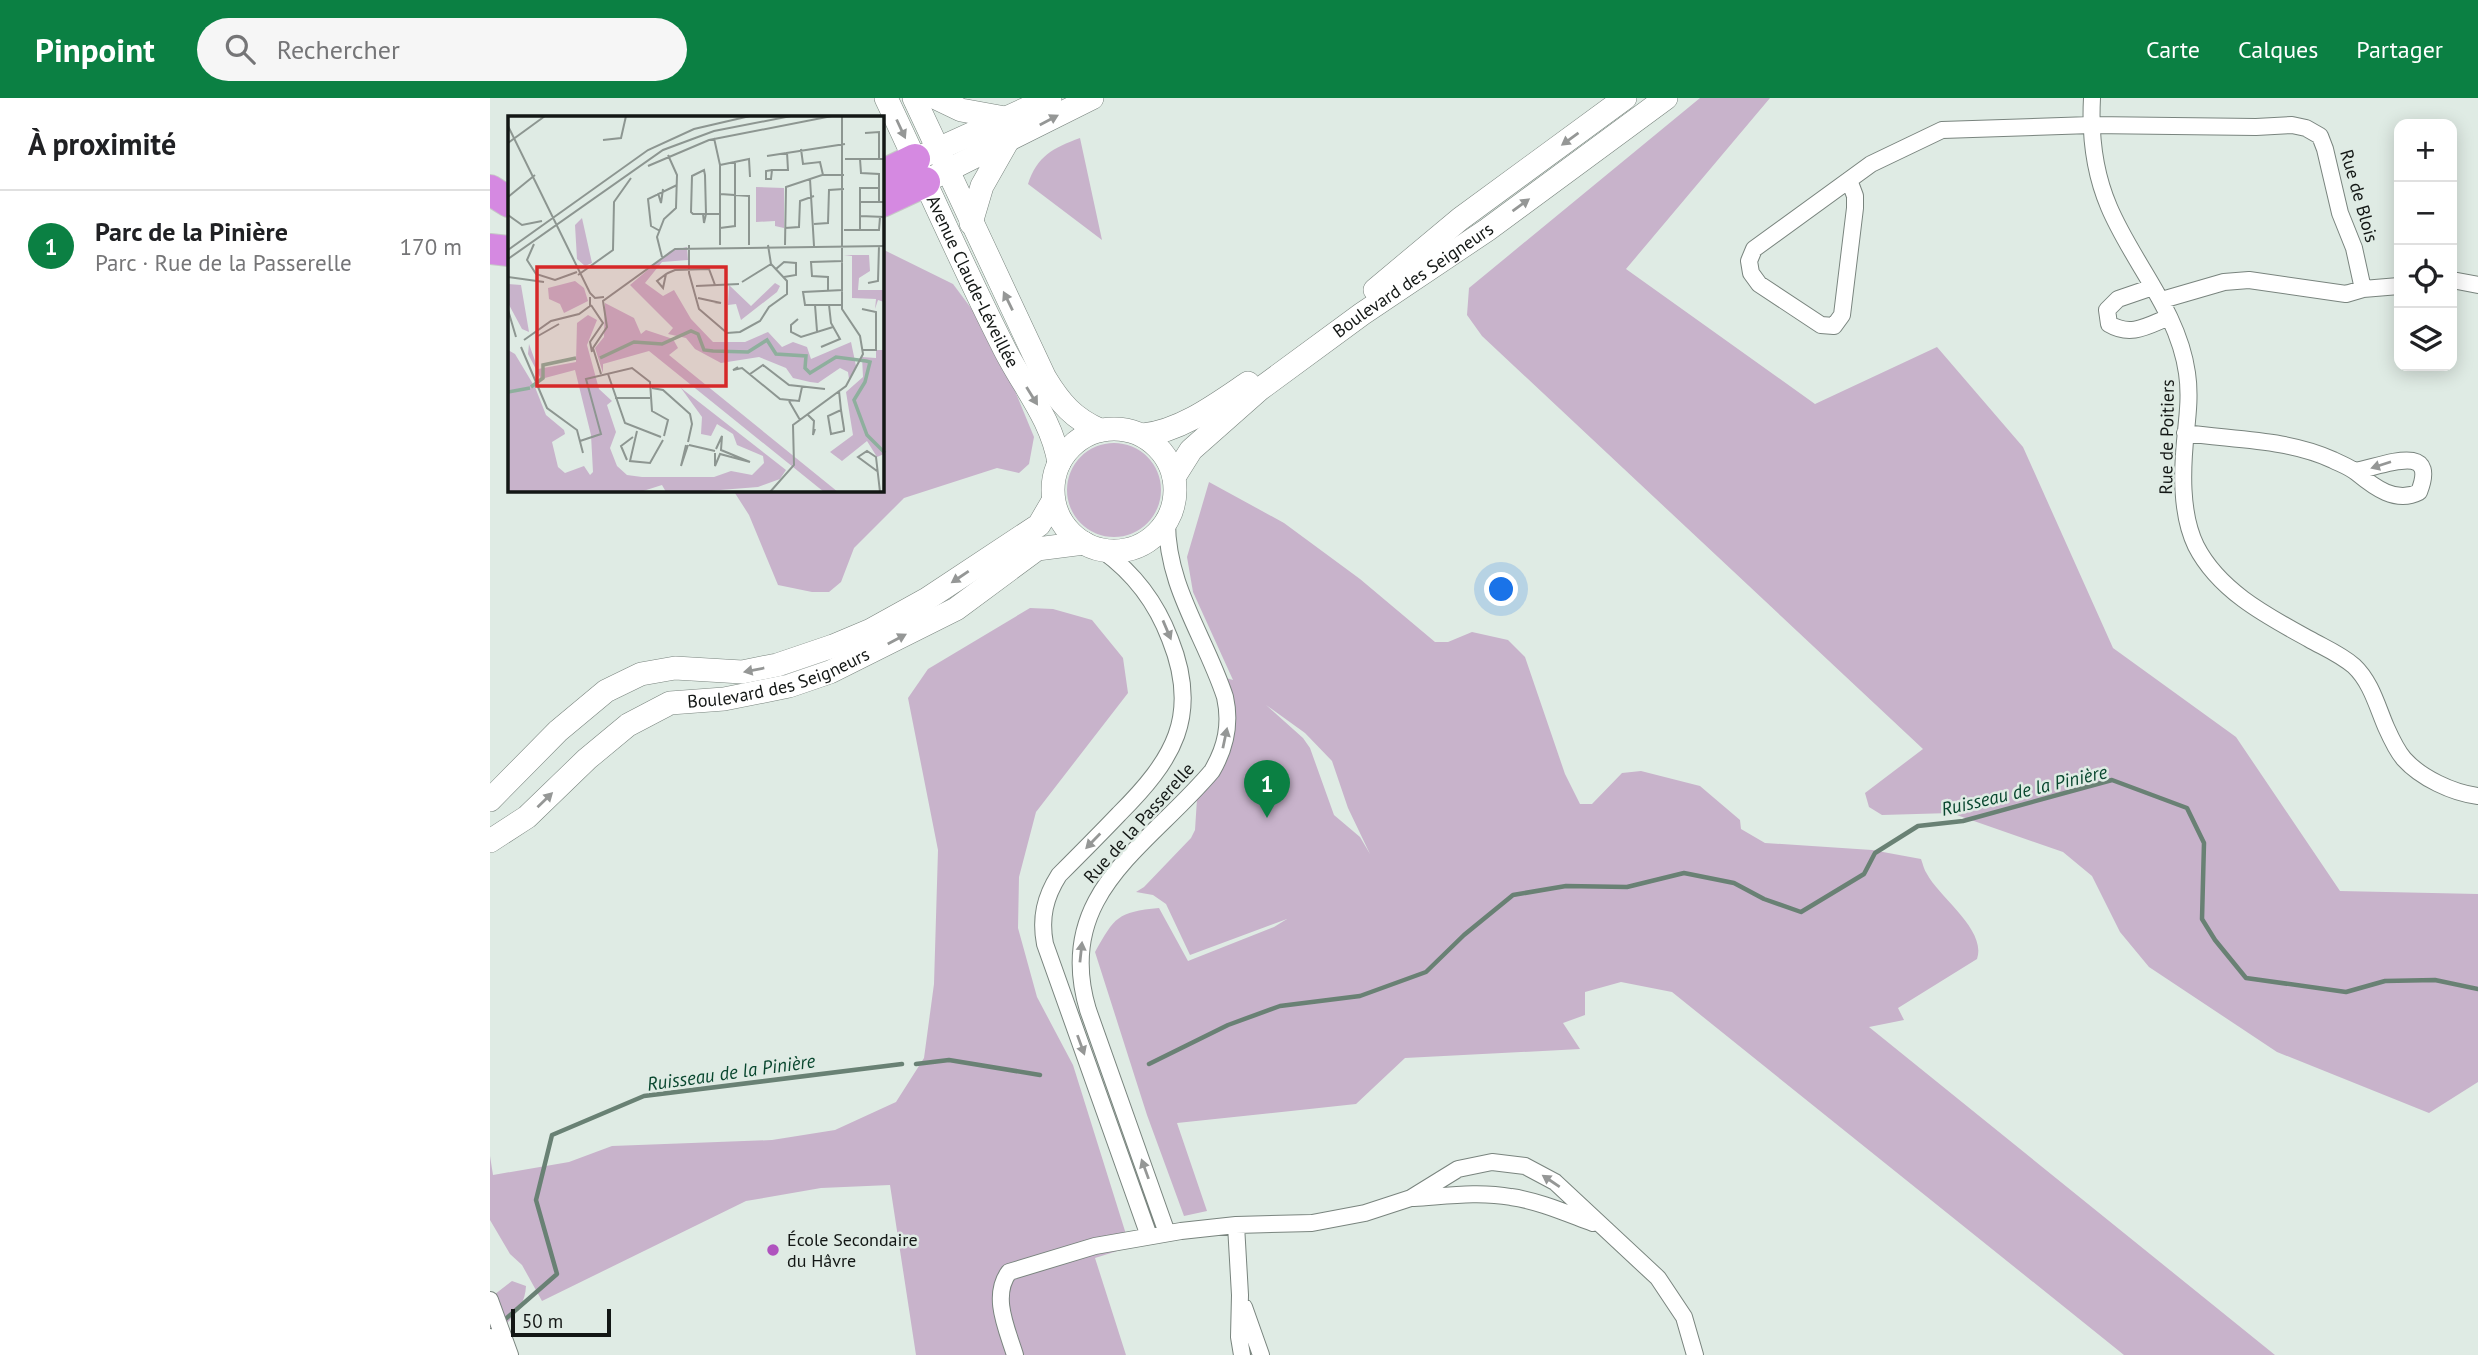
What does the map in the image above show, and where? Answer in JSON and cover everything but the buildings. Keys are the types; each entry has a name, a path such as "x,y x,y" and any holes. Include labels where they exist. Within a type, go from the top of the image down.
{"highway":[{"path":"884,175 931,165"},
{"path":"884,200 931,165"},
{"path":"490,190 508,201"},
{"path":"490,249 508,251"}],"street":[{"name":"Avenue Claude-Léveillée","path":"887,98 971,223 1038,366 1052,390 1076,418 1100,430"},
{"name":"Avenue Claude-Léveillée","path":"914,98 931,165 1003,348 1046,419 1055,442 1059,463"},
{"path":"936,98 961,110 1005,118"},
{"path":"931,165 1005,118 1050,98"},
{"path":"931,165 1007,142 1092,98"},
{"name":"Boulevard des Seigneurs","path":"1143,435 1175,428 1262,374 1342,317 1481,203 1625,98"},
{"name":"Boulevard des Seigneurs","path":"1174,477 1191,450 1260,389 1362,314 1488,230 1666,98"},
{"name":"Rue de Poitiers","path":"2092,98 2091,125 2096,165 2108,206 2169,317 2183,352 2189,397 2185,433 2185,505 2189,528 2197,548 2220,579 2243,600 2292,630 2338,653 2356,668 2370,689 2387,730 2404,760 2450,789 2461,794 2478,796"},
{"path":"1849,180 1855,196 1855,208 1842,315 1834,326 1821,325 1759,284 1751,273 1749,261 1754,248 1871,164 1942,130 2091,125"},
{"name":"Rue de Blois","path":"2091,125 2292,125 2306,128 2320,136 2340,214 2354,248 2363,289"},
{"path":"971,223 982,186 1007,142"},
{"path":"2169,317 2133,331 2119,330 2109,324 2107,310 2118,299 2249,280 2346,294 2363,289 2394,286"},
{"path":"2457,282 2478,285"},
{"path":"1126,429 1143,435 1161,449 1174,477 1174,499 1167,520 1153,537 1140,546 1119,551 1093,547 1065,527 1054,501 1054,479 1059,463 1073,443 1100,430 1126,429"},
{"path":"2185,433 2311,450 2355,471"},
{"name":"Boulevard des Seigneurs","path":"490,800 558,731 606,691 641,674 675,668 742,672 776,665 871,630 927,599 1039,525 1054,501"},
{"name":"Rue de la Passerelle","path":"1167,520 1167,547 1173,572 1225,697 1228,717 1226,736 1221,755 1212,771 1101,891 1088,918 1080,961 1081,982 1088,1010 1167,1233"},
{"name":"Boulevard des Seigneurs","path":"490,841 527,817 587,759 628,725 670,703 724,699 789,686 830,671 956,608 1037,549 1093,547"},
{"name":"Rue de la Passerelle","path":"1093,547 1120,563 1137,580 1164,622 1181,675 1182,712 1175,740 1158,773 1059,875 1046,900 1043,928 1045,944 1149,1236"},
{"path":"1015,1355 1000,1294 1002,1282 1009,1272 1095,1246 1167,1233 1236,1225 1311,1223 1365,1213 1411,1198 1458,1169 1492,1161 1525,1166 1555,1182 1658,1278 1684,1317 1695,1355"},
{"path":"1411,1198 1478,1194 1511,1197 1542,1204 1602,1226"},
{"path":"1236,1225 1242,1355"},
{"path":"1240,1295 1261,1355"},
{"path":"490,1300 505,1353"},
{"path":"490,1337 505,1353"}],"shaded area":[{"path":"1700,98 1770,98 1626,269 1815,404 1937,347 2023,447 2113,648 2236,737 2340,891 2478,894 2478,1082 2429,1113 2277,1052 2149,967 2120,932 2092,876 2063,852 1951,813 1882,815 1869,807 1865,793 1923,749 1482,336 1467,315 1469,288"},
{"path":"1080,138 1102,240 1028,184 1036,166 1047,154"},
{"path":"884,250 953,284 986,328 1013,386 1034,437 1029,464 1019,473 997,468 904,498 854,548 841,582 829,592 812,592 778,585 749,515 734,492 884,492"},
{"path":"1114,443 1132,446 1147,457 1158,472 1161,490 1158,508 1147,523 1132,534 1114,537 1096,534 1081,523 1070,508 1067,490 1070,472 1081,457 1096,446"},
{"path":"1209,482 1284,523 1360,579 1435,642 1448,642 1472,632 1508,640 1525,657 1565,774 1580,804 1592,804 1622,773 1641,771 1700,786 1740,820 1741,829 1765,843 1872,850 1921,859 1933,883 1969,925 1978,948 1977,959 1898,1008 1904,1020 1869,1027 2275,1355 2124,1355 1672,992 1621,982 1585,992 1585,1015 1563,1023 1580,1049 1405,1058 1356,1104 1177,1123 1207,1211 1184,1216 1147,1115 1095,952 1119,918 1145,910 1159,908 1188,961 1274,927 1287,919 1190,955 1166,904 1153,895 1136,892 1191,838 1195,830 1197,799 1218,775 1226,678 1233,680 1193,592 1187,557","holes":["1266,705 1305,733 1332,761 1348,808 1370,854 1360,837 1334,815 1310,748 1303,738"]},
{"path":"1030,608 1053,609 1092,620 1123,658 1128,693 1036,812 1019,877 1018,928 1037,997 1073,1065 1130,1247 1095,1258 1126,1355 916,1355 890,1185 821,1188 746,1201 542,1301 522,1265 510,1254 490,1220 490,1156 493,1175 569,1162 612,1146 772,1140 835,1130 896,1102 924,1058 934,984 938,850 908,698 928,669"},
{"path":"512,1281 526,1286 525,1295 514,1316 490,1339 490,1298"}],"waterway":[{"name":"Ruisseau de la Pinière","path":"1149,1064 1228,1025 1280,1006 1360,996 1426,972 1464,935 1513,895 1566,886 1627,887 1684,873 1734,883 1764,899 1801,912 1864,874 1875,853 1918,826 1963,821 2112,780 2187,808 2204,843 2202,919 2215,940 2246,978 2346,992 2385,981 2435,980 2478,989"},
{"name":"Ruisseau de la Pinière","path":"916,1064 949,1060 1040,1075"},
{"name":"Ruisseau de la Pinière","path":"501,1323 557,1274 536,1200 552,1135 644,1096 902,1064"}],"place":[{"name":"Parc de la Pinière","path":"1267,818"},
{"name":"École Secondaire du Hâvre","path":"773,1250"}]}
